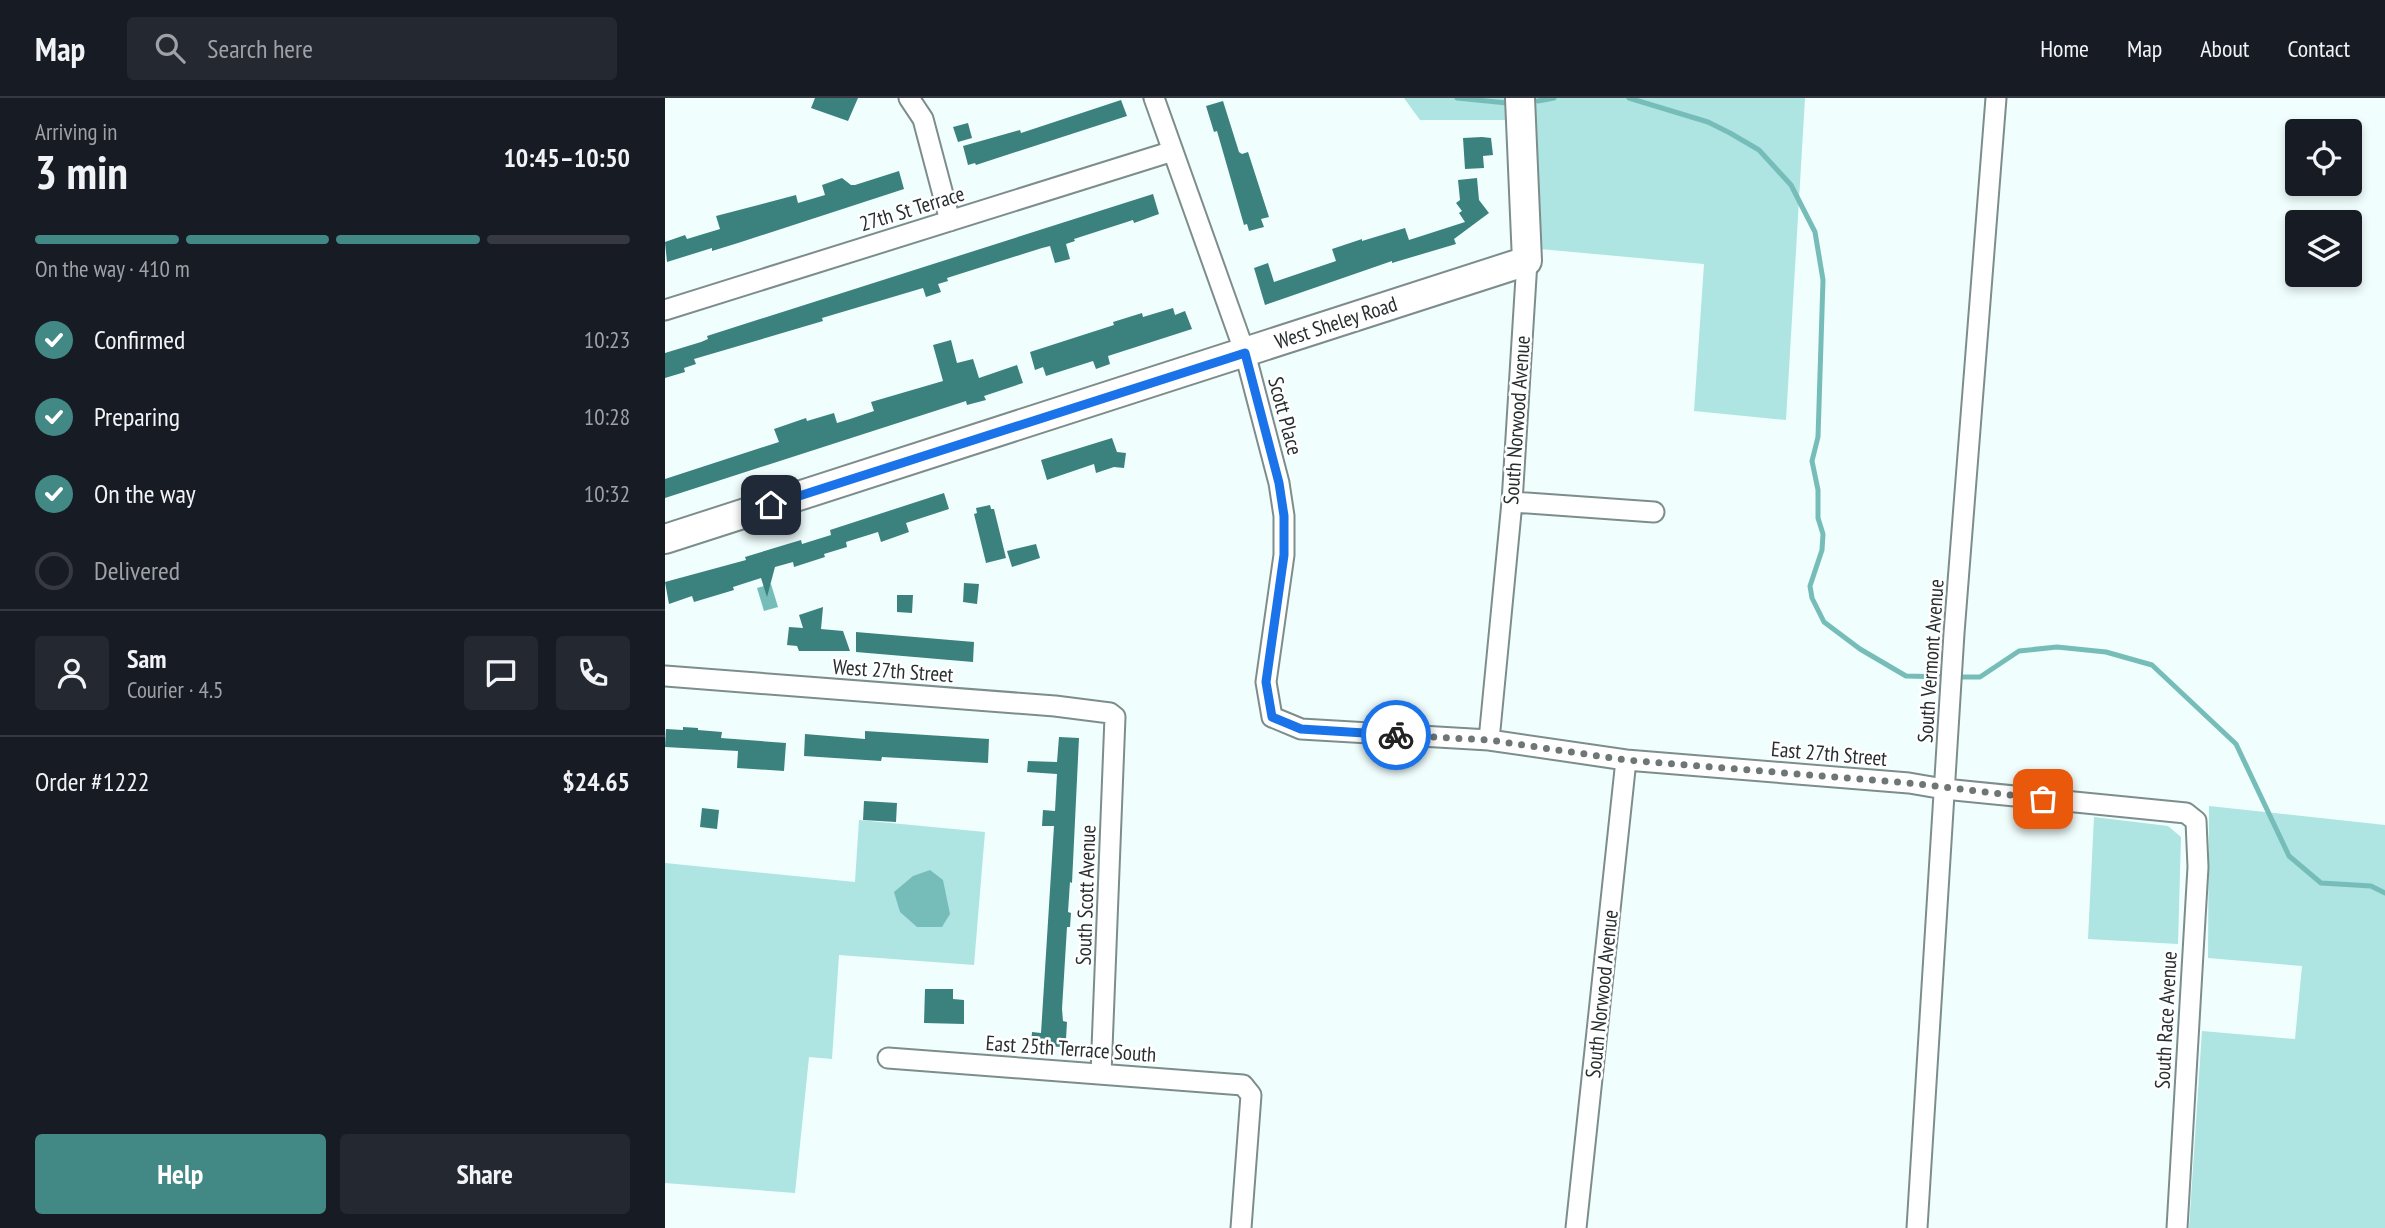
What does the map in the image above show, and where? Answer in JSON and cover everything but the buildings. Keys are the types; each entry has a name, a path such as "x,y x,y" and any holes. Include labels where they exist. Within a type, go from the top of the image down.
{"street":[{"path":"909,98 923,119 950,221"},
{"name":"Scott Place","path":"1154,98 1245,353 1279,483 1284,516 1284,555 1266,682 1272,717"},
{"name":"South Norwood Avenue","path":"1489,740 1512,502 1527,261 1520,98"},
{"name":"South Vermont Avenue","path":"1917,1228 1954,632 1996,98"},
{"name":"27th St Terrace","path":"665,310 1173,151"},
{"name":"West Sheley Road","path":"665,539 1527,261"},
{"path":"1512,502 1654,512"},
{"name":"West 27th Street","path":"665,676 1055,706 1110,713 1115,717"},
{"name":"South Scott Avenue","path":"1101,1074 1115,717"},
{"name":"East 27th Street","path":"1272,717 1301,729 1489,740 1626,760 1909,783 1944,789 2186,813 2192,818"},
{"name":"South Norwood Avenue","path":"1576,1228 1626,760"},
{"name":"South Race Avenue","path":"2177,1228 2198,867 2196,821 2192,818"},
{"name":"East 25th Terrace South","path":"888,1058 1243,1084 1251,1095 1241,1228"}],"shaded area":[{"path":"1404,98 1512,98 1512,120 1420,120"},
{"path":"1529,98 1805,98 1786,420 1694,411 1704,264 1540,249"},
{"path":"771,584 778,607 764,611 757,588"},
{"path":"2209,806 2385,825 2385,1228 2189,1228 2202,1031 2295,1039 2302,966 2208,958"},
{"path":"2094,817 2168,826 2181,837 2178,944 2088,939"},
{"path":"859,820 985,832 974,965 839,955 832,1059 809,1057 795,1193 665,1183 665,863 855,882"},
{"path":"930,870 943,880 950,914 942,927 917,927 900,912 894,892 913,876"}],"waterway":[{"path":"1457,98 1507,103"},
{"path":"1538,101 1554,98"},
{"path":"1629,98 1708,122 1730,133 1759,150 1791,185 1815,232 1823,280 1818,437 1812,461 1818,490 1818,518 1823,534 1822,550 1810,586 1812,598 1824,622 1860,649 1906,676 1946,677"},
{"path":"1956,677 1980,677 2019,651 2057,647 2106,652 2152,665 2236,744 2289,856 2321,883 2371,886 2385,893"}],"way so far":[{"path":"1396,735 1489,740 1626,760 1909,783 2043,799"}],"route":[{"path":"771,505 1245,353 1279,483 1284,516 1284,555 1266,682 1272,717 1301,729 1396,735"}]}
